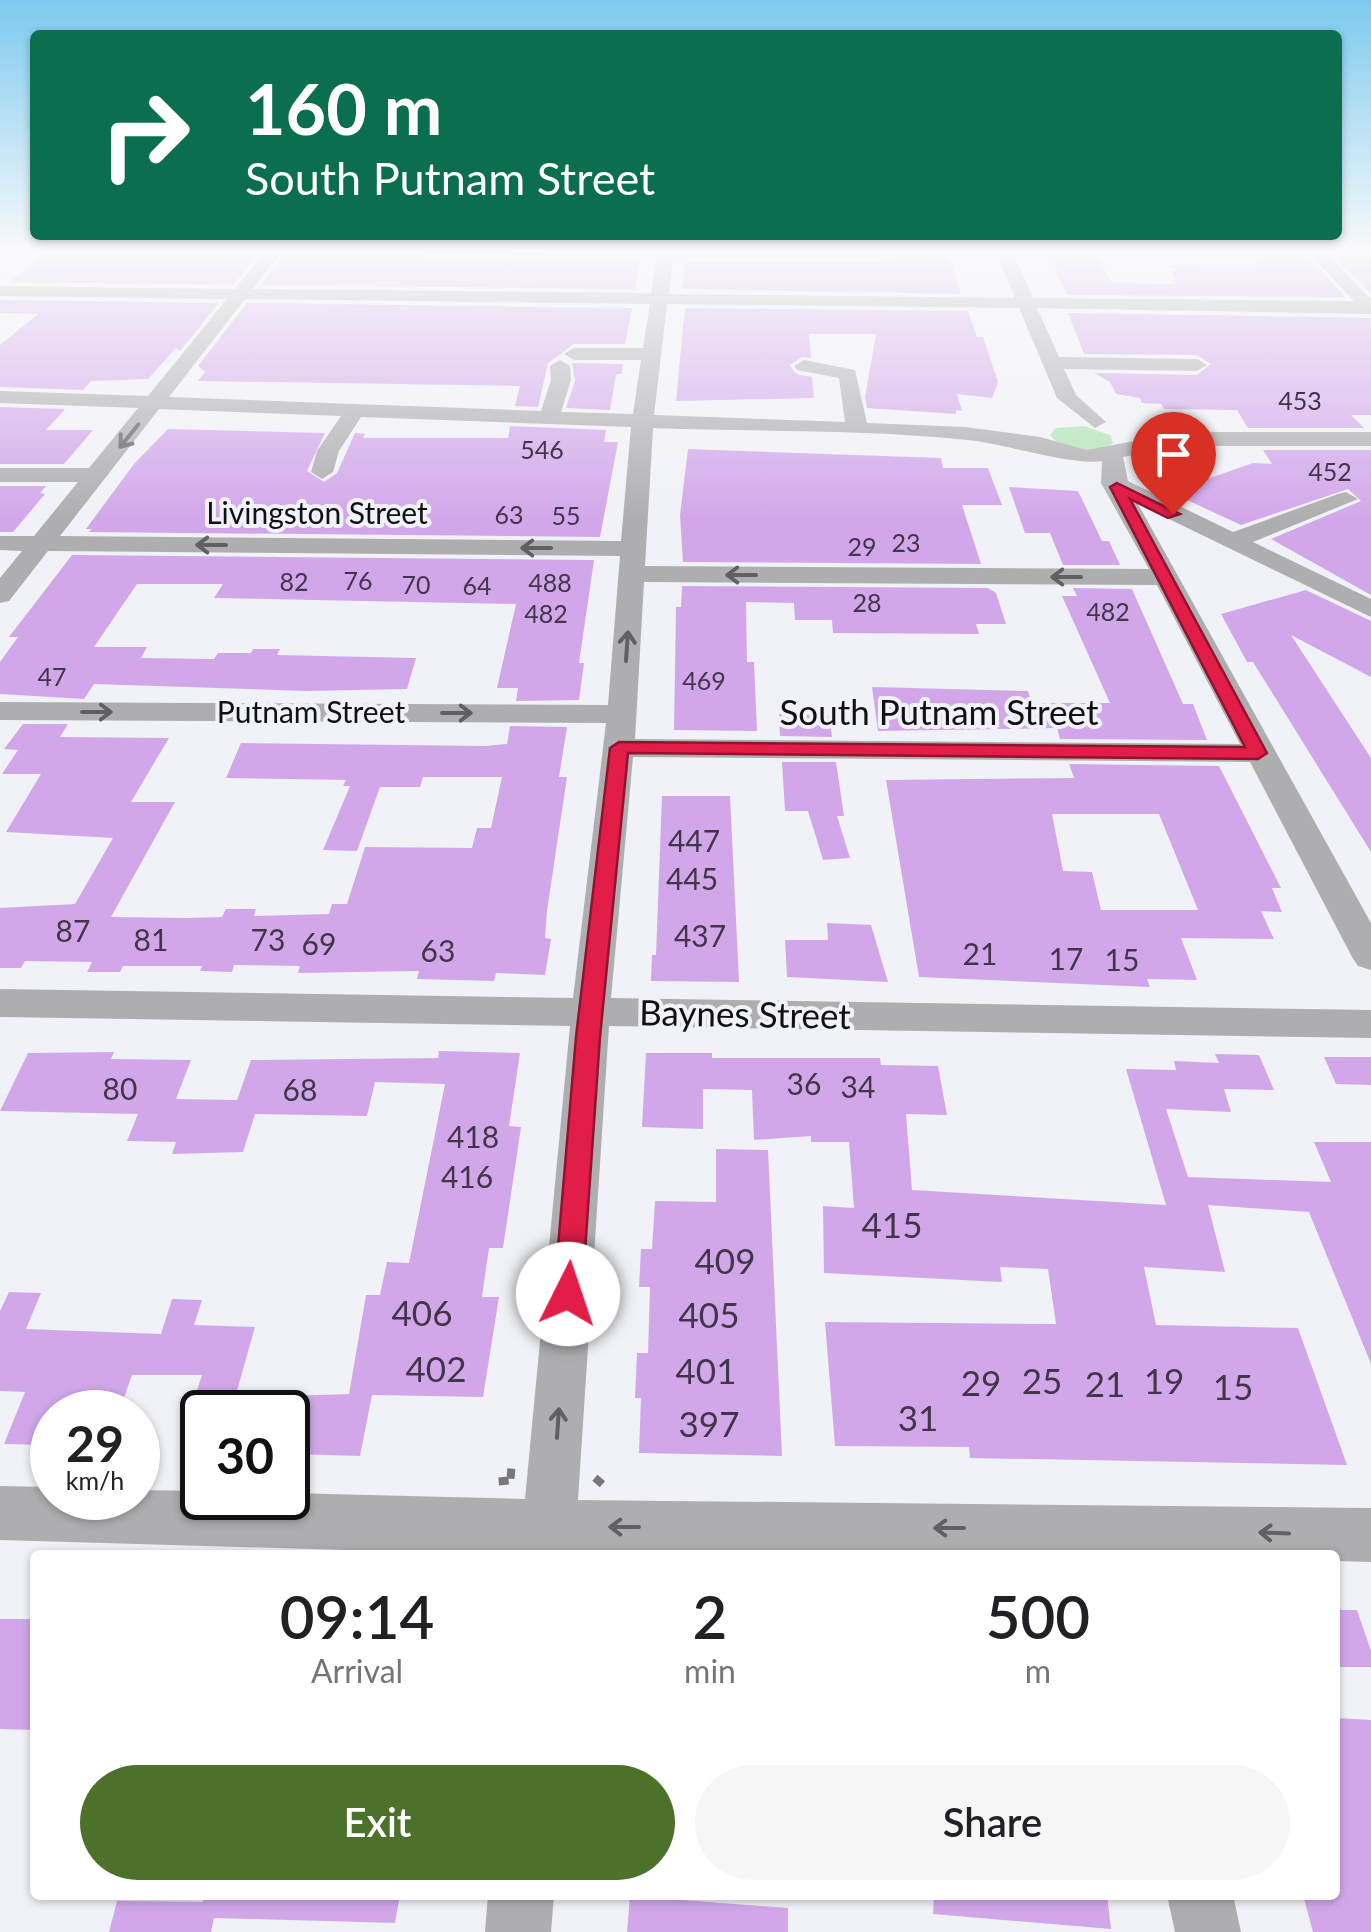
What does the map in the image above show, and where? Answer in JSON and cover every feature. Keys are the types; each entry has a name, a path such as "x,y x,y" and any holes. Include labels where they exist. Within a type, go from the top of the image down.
{"street":[{"path":"0,595 205,339"},
{"path":"548,1541 590,1014 621,731 642,421 653,339"},
{"path":"1042,339 1068,398 1113,439 1117,487"},
{"path":"549,417 567,360 650,354"},
{"path":"1052,363 1196,365"},
{"path":"804,366 848,374 856,429"},
{"path":"0,396 965,433 1045,429 1155,441 1371,439"},
{"path":"1045,429 1066,409 1068,398"},
{"path":"322,472 328,451 356,410"},
{"path":"1045,429 1066,455 1104,474 1117,487 1371,957"},
{"path":"1066,455 1113,439"},
{"path":"0,474 96,476"},
{"path":"1117,487 1371,610"},
{"path":"1230,542 1346,499"},
{"name":"Livingston Street","path":"0,543 1164,577"},
{"name":"Putnam Street","path":"0,711 621,731"},
{"name":"South Putnam Street","path":"621,731 1258,753"},
{"name":"Baynes Street","path":"0,1003 1371,1024"},
{"path":"0,1513 548,1541 1121,1542 1371,1536"},
{"path":"518,1932 520,1900"},
{"path":"1201,1900 1208,1932"}],"path":[{"path":"503,1473 504,1485"}],"green space":[{"path":"1084,426 1110,435 1113,443 1080,450 1055,441 1050,435 1056,428"}],"building":[{"path":"7,339 190,339 180,351 176,348 148,379 91,381 83,390 0,387 0,345"},
{"path":"219,339 626,339 625,344 574,344 548,363 538,407 515,406 520,386 198,381 205,372 198,366"},
{"path":"682,339 809,339 811,358 802,357 790,365 796,374 812,377 814,398 676,401"},
{"path":"875,339 984,339 998,382 992,398 957,394 962,411 956,410 956,414 867,408 865,397"},
{"path":"1078,339 1371,339 1371,415 1351,415 1364,428 1248,428 1237,410 1164,409 1161,404 1142,403 1140,398 1116,394 1110,382 1094,373 1197,375 1211,364 1197,355 1084,354"},
{"path":"572,363 623,364 621,374 616,374 610,410 566,408 575,381"},
{"path":"0,407 65,409 46,430 93,430 64,464 0,464"},
{"path":"510,426 606,430 604,442 618,442 600,537 86,529 134,464 168,429 325,433 307,471 324,482 337,473 355,433 365,434 363,438 508,438"},
{"path":"688,449 941,458 943,468 988,468 1002,505 962,505 981,564 683,562 680,515"},
{"path":"1263,450 1371,450 1371,595 1271,539 1361,501 1348,489 1241,525 1170,492 1253,463 1272,464"},
{"path":"0,486 46,486 40,493 45,494 13,532 0,532"},
{"path":"1009,487 1078,491 1102,541 1109,541 1120,565 1063,565 1050,533 1025,533"},
{"path":"72,555 594,560 579,663 584,663 579,700 516,701 518,688 497,688 516,604 214,598 223,584 137,584 94,647 147,647 141,658 214,659 218,653 280,649 277,655 416,658 407,689 306,691 94,684 84,699 0,694 0,662 18,637 9,637"},
{"path":"682,586 988,588 996,593 1006,624 976,624 979,634 833,633 832,620 795,620 794,603 746,602 747,662 754,662 757,731 674,730 676,607 681,607"},
{"path":"1073,588 1132,589 1183,704 1193,704 1207,740 1060,739 1057,728 878,731 872,687 1028,691 1032,703 1110,703 1062,596 1077,596"},
{"path":"1306,590 1371,621 1371,677 1291,635 1371,758 1371,852 1253,662 1247,662 1221,614"},
{"path":"779,714 829,715 832,737 780,736"},
{"path":"23,724 68,724 60,737 169,738 131,802 175,802 111,917 187,918 222,917 226,909 256,909 254,916 329,914 332,904 347,904 365,847 472,848 477,828 491,828 502,777 423,777 420,787 380,787 357,851 323,850 350,786 343,786 346,780 226,778 241,743 485,746 507,744 510,726 567,727 559,777 567,777 547,911 545,938 551,939 545,975 496,973 494,981 417,979 419,971 298,973 300,966 234,965 232,972 200,971 202,966 123,966 120,972 87,972 92,962 25,961 21,968 0,968 0,908 75,904 113,838 6,832 41,774 2,774 18,750 4,749"},
{"path":"782,762 836,762 844,816 837,816 850,858 823,860 808,811 785,811"},
{"path":"1069,764 1219,766 1281,888 1272,888 1282,912 1261,911 1274,939 1181,938 1197,980 1147,979 1150,987 919,977 886,780 1074,778","holes":["1052,814 1159,814 1198,910 1101,910 1092,872 1063,871"]},
{"path":"662,796 730,796 739,982 651,981 652,955 656,955"},
{"path":"827,923 871,925 888,982 787,977 785,940 828,940"},
{"path":"439,1051 520,1053 509,1126 521,1127 503,1248 489,1248 482,1297 499,1297 483,1397 372,1395 360,1456 310,1455 310,1395 349,1394 366,1295 380,1295 387,1262 409,1263 445,1084 375,1082 367,1116 255,1114 243,1152 172,1154 176,1142 127,1141 138,1114 0,1111 28,1053 114,1052 111,1059 191,1060 176,1099 237,1100 251,1060 438,1058"},
{"path":"646,1053 712,1053 712,1058 880,1058 881,1065 938,1066 947,1115 906,1114 912,1190 1166,1205 1126,1069 1176,1070 1174,1061 1219,1063 1215,1054 1259,1055 1274,1090 1224,1089 1231,1112 1166,1109 1188,1177 1331,1182 1314,1142 1371,1142 1371,1364 1309,1212 1208,1205 1225,1272 1144,1267 1156,1325 1298,1328 1347,1465 970,1458 969,1447 835,1446 825,1322 1056,1324 1048,1269 1000,1267 1002,1282 824,1273 823,1206 854,1208 849,1142 811,1142 811,1136 754,1140 752,1090 703,1089 703,1129 642,1127"},
{"path":"1324,1057 1371,1057 1371,1085 1336,1084"},
{"path":"716,1149 768,1150 782,1456 639,1453 641,1398 635,1398 637,1353 648,1353 650,1287 639,1287 641,1249 652,1249 655,1201 716,1202"},
{"path":"9,1292 41,1293 26,1329 161,1334 172,1299 202,1300 194,1325 255,1327 237,1390 197,1390 202,1375 132,1375 127,1390 30,1390 30,1445 4,1444 25,1392 0,1391 0,1311"},
{"path":"1340,1610 1357,1610 1371,1651 1371,1667 1340,1667"},
{"path":"0,1619 30,1619 30,1730 0,1729"},
{"path":"1340,1718 1371,1720 1371,1932 1313,1932 1304,1900 1340,1900"},
{"path":"399,1900 395,1923 214,1918 211,1932 109,1932 117,1901"},
{"path":"630,1900 788,1908 788,1932 627,1932"},
{"path":"934,1900 1108,1900 1111,1929 933,1914"}],"route":[{"path":"568,1294 588,1037 619,748 1258,753 1117,487 1173,514"}]}
